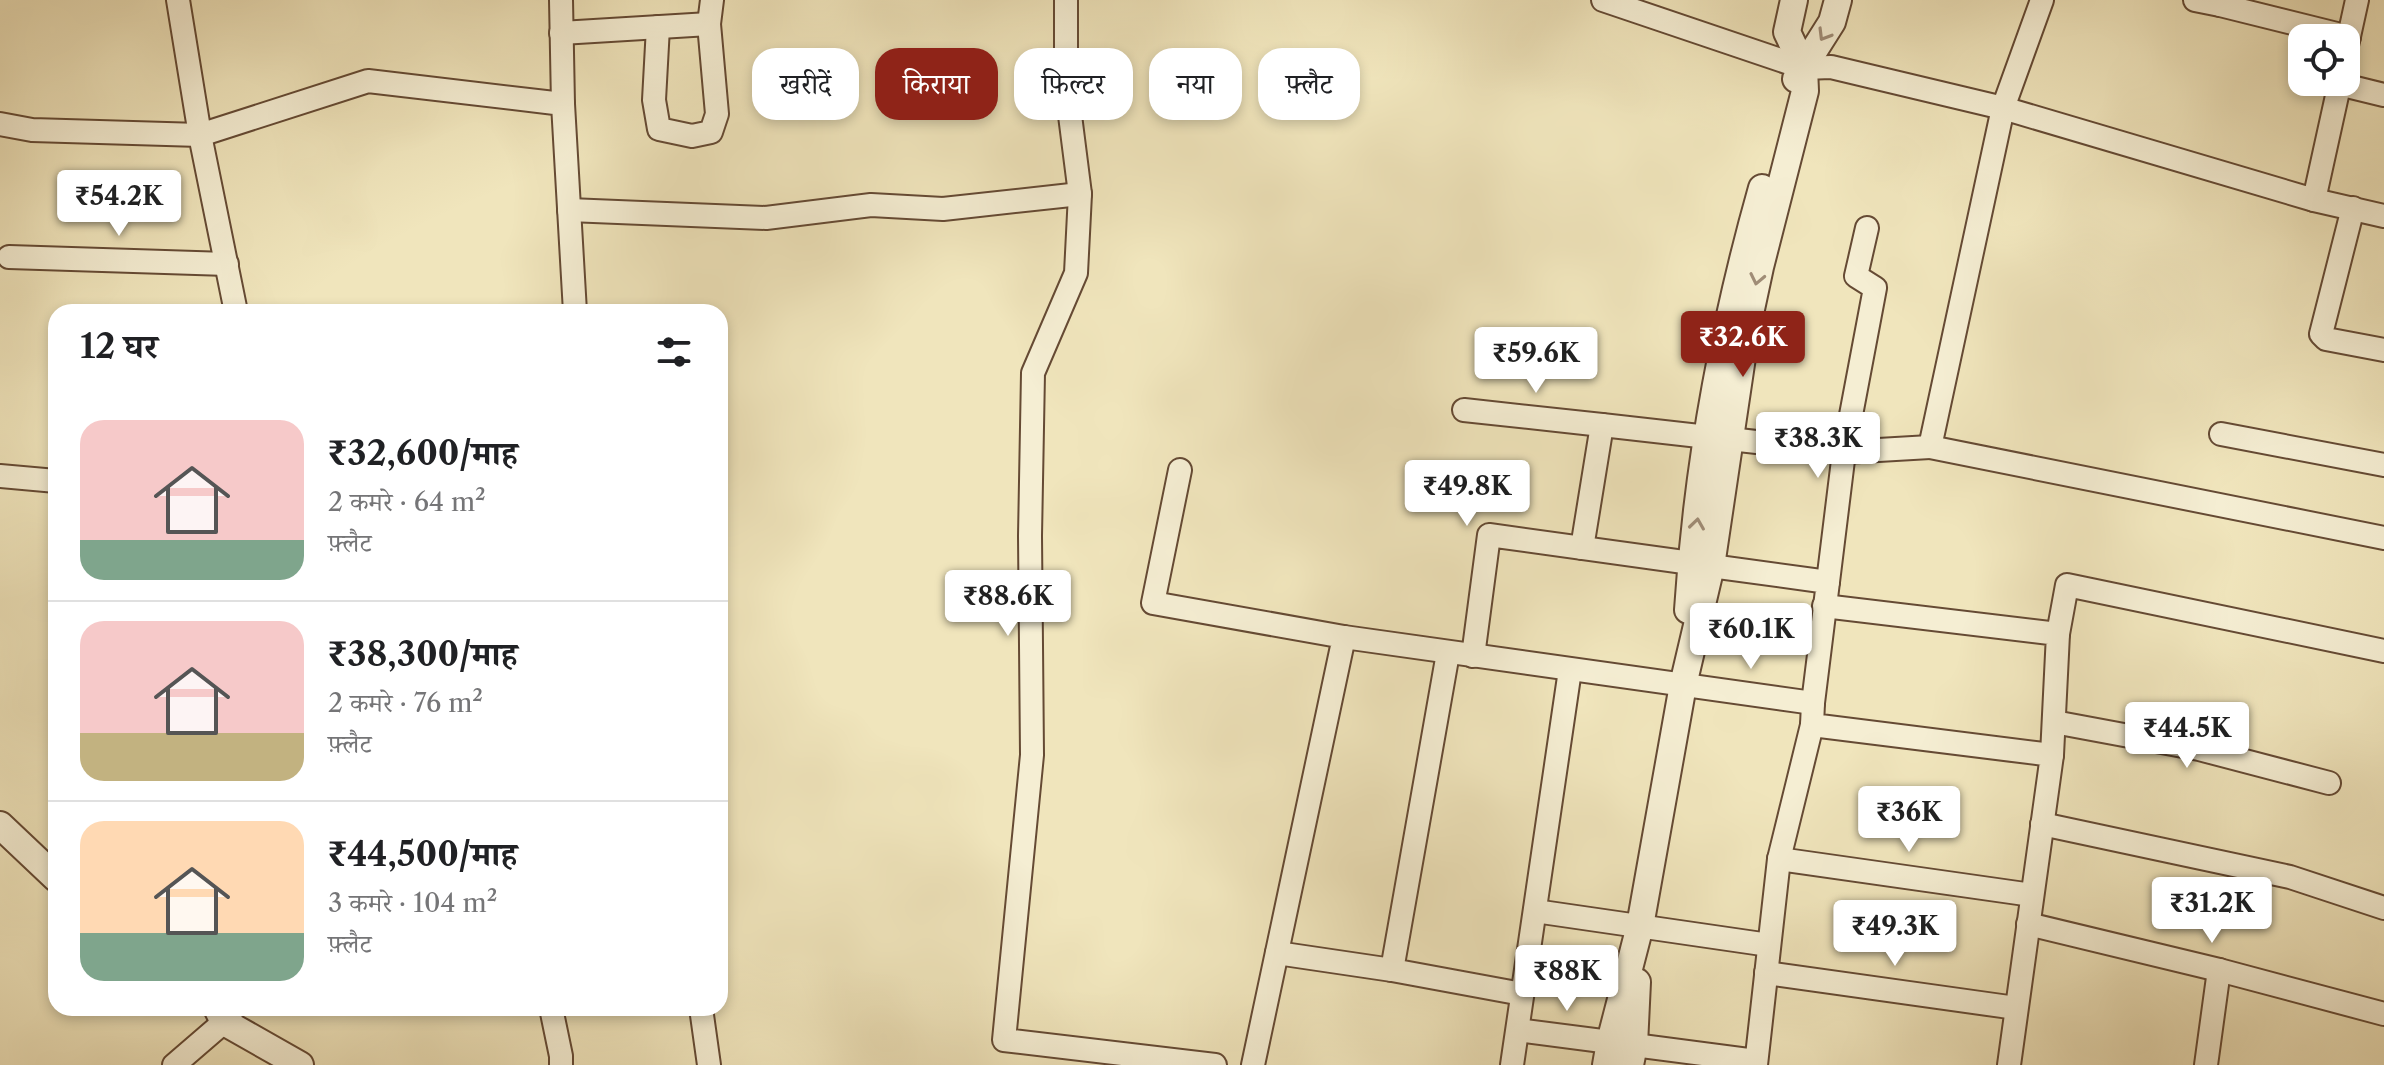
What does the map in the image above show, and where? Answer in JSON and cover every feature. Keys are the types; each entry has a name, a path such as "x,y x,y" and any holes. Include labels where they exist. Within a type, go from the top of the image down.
{"street":[{"path":"178,0 200,135 234,304"},
{"path":"561,0 563,104 575,304"},
{"path":"658,27 654,100 659,129 692,136 711,132 717,114 709,24 712,0"},
{"path":"1066,0 1066,84 1080,194 1076,273 1033,373 1030,536 1032,755 1004,1040 1215,1065"},
{"path":"1603,0 1804,68 1831,67 2003,108 2314,200 2384,216"},
{"path":"1794,0 1787,32 1804,68"},
{"path":"1620,1054 1701,565 1719,438 1724,336 1740,267 1791,86 1832,22 1838,0"},
{"path":"1930,447 2003,108 2042,0"},
{"path":"2195,0 2220,2 2288,24"},
{"path":"2352,24 2357,0"},
{"path":"561,33 709,24"},
{"path":"0,124 32,130 200,135 368,81 563,104"},
{"path":"2360,89 2384,95"},
{"path":"2314,200 2336,96"},
{"path":"569,210 766,218 871,205 943,209 1080,194"},
{"path":"2353,208 2321,334 2326,339 2384,350"},
{"path":"1518,1030 1620,1054 1756,1063 1779,859 1812,714 1844,452 1875,288 1856,276 1867,228"},
{"path":"9,257 227,264"},
{"path":"1464,410 1844,452 1930,447 2384,538"},
{"path":"1582,548 1602,425"},
{"path":"2221,434 2384,465"},
{"path":"1180,470 1153,603 1344,637 1683,685 1812,714 2052,755"},
{"path":"0,476 48,480"},
{"path":"1473,656 1489,535 1828,582"},
{"path":"2009,1065 2052,755 2058,634 2067,585 2384,651"},
{"path":"1824,606 2058,634"},
{"path":"1253,1065 1344,637"},
{"path":"1392,970 1448,653"},
{"path":"1512,1065 1570,670"},
{"path":"2054,722 2199,749 2329,783"},
{"path":"2042,824 2290,877 2384,908"},
{"path":"0,825 48,870"},
{"path":"1779,859 2032,895"},
{"path":"1535,911 1769,945"},
{"path":"2028,924 2384,1014"},
{"path":"1277,953 1522,994"},
{"path":"2206,1065 2219,970"},
{"path":"1766,973 2016,1008"},
{"path":"174,1065 222,1016"},
{"path":"229,1016 300,1065"},
{"path":"553,1016 561,1065"},
{"path":"702,1016 709,1065"}]}
